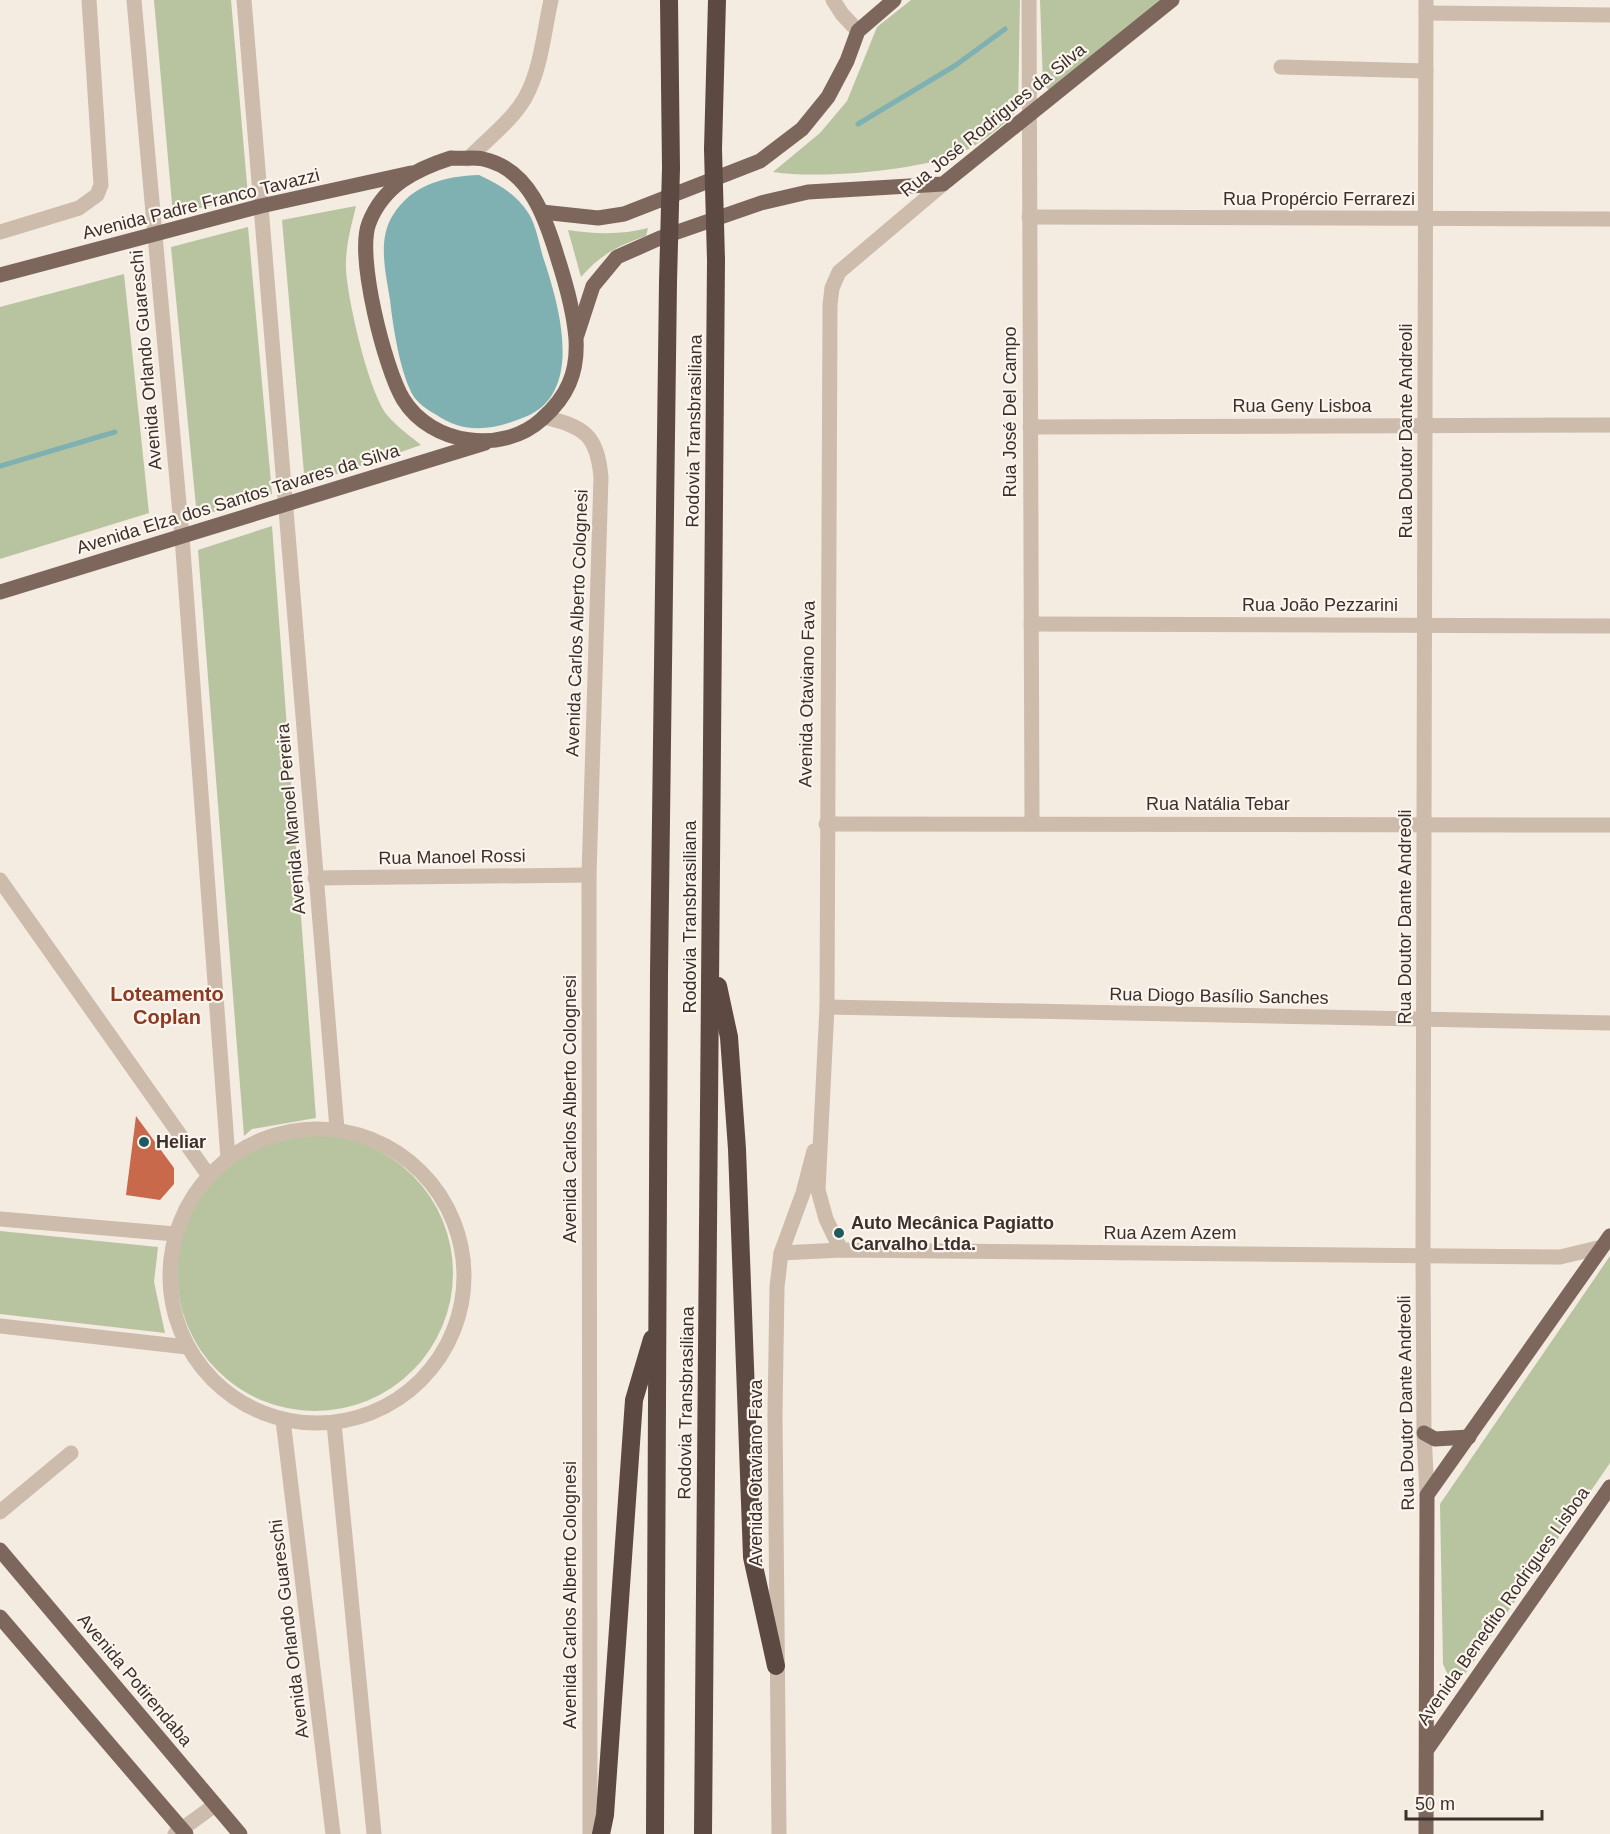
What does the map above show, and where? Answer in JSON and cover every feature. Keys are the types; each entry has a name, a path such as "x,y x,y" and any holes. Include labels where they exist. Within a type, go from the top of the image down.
{"highway":[{"name":"Rodovia Transbrasiliana","path":"655,1834 659,973 671,168 669,0"},
{"name":"Rodovia Transbrasiliana","path":"703,1834 717,260 713,149 717,0"},
{"path":"711,952 729,1037 752,1557 776,1666"},
{"path":"601,1834 605,1815 634,1400 658,1317"}],"main road":[{"path":"542,212 598,218 624,214 760,161 802,129 828,97 847,62 858,31 894,0"},
{"name":"Rua José Rodrigues da Silva","path":"943,184 1172,0"},
{"name":"Avenida Padre Franco Tavazzi","path":"0,275 261,206 411,173 451,158 483,159 506,170 525,186 542,212 566,285 576,339"},
{"path":"411,173 379,204 368,224 364,246 376,317 393,378 403,400 420,419 437,430 456,437 487,442"},
{"path":"576,339 584,308 599,278 617,257 660,238 761,203 808,192 943,184"},
{"name":"Avenida Elza dos Santos Tavares da Silva","path":"0,592 487,442 518,435 544,417 569,389 574,370 576,339"},
{"path":"1427,1495 1606,1241"},
{"path":"1424,1433 1434,1439 1469,1437"},
{"name":"Avenida Benedito Rodrigues Lisboa","path":"1428,1748 1610,1487"},
{"name":"Rua Doutor Dante Andreoli","path":"1426,1834 1427,1495"},
{"name":"Avenida Potirendaba","path":"0,1550 240,1834"},
{"path":"0,1617 181,1833"}],"street":[{"path":"0,232 79,208 97,195 102,174 89,0"},
{"name":"Avenida Orlando Guareschi","path":"134,0 182,537"},
{"path":"244,0 285,506"},
{"path":"468,159 500,129 525,98 535,72 551,0"},
{"path":"833,0 858,31"},
{"name":"Rua José Del Campo","path":"1029,0 1032,823"},
{"path":"1426,6 1610,15"},
{"name":"Rua Doutor Dante Andreoli","path":"1426,6 1423,1255 1424,1433 1427,1495"},
{"path":"1281,68 1426,71"},
{"name":"Rua José Rodrigues da Silva","path":"839,272 943,184"},
{"name":"Rua Propércio Ferrarezi","path":"1029,217 1610,219"},
{"name":"Avenida Otaviano Fava","path":"839,272 832,288 830,305 825,824 826,1006 818,1190 826,1220 841,1250"},
{"name":"Avenida Carlos Alberto Colognesi","path":"544,417 574,427 588,436 599,452 600,460 589,875 590,1834"},
{"name":"Rua Geny Lisboa","path":"1030,427 1610,425"},
{"name":"Avenida Manoel Pereira","path":"285,506 337,1129"},
{"path":"182,537 228,1158"},
{"name":"Rua João Pezzarini","path":"1031,624 1610,626"},
{"name":"Rua Natália Tebar","path":"825,824 1610,825"},
{"name":"Rua Manoel Rossi","path":"315,878 589,875"},
{"path":"3,891 208,1176"},
{"name":"Rua Diogo Basílio Sanches","path":"826,1006 1610,1023"},
{"name":"Avenida Otaviano Fava","path":"779,1834 775,1414 777,1287 781,1252 803,1193 822,1119"},
{"path":"298,1129 337,1129 383,1142 421,1169 449,1207 464,1253 464,1300 448,1345 419,1383 380,1410 334,1423 309,1424 283,1420 254,1410 227,1394 205,1373 187,1347 173,1311 169,1273 175,1234 188,1203 208,1176 228,1158 271,1136 298,1129"},
{"path":"0,1219 175,1234"},
{"name":"Rua Azem Azem","path":"781,1252 841,1250 1560,1257 1606,1241"},
{"path":"1560,1257 1583,1273"},
{"path":"0,1326 187,1347"},
{"name":"Avenida Orlando Guareschi","path":"283,1420 333,1834"},
{"path":"334,1423 374,1834"},
{"path":"0,1512 71,1453"},
{"path":"181,1833 215,1805"}],"green space":[{"path":"154,0 231,0 248,196 173,215"},
{"path":"911,0 1020,0 1018,109 998,129 980,142 963,152 937,161 891,169 840,174 773,172 820,133 847,101 877,27"},
{"path":"1040,0 1165,0 1051,92 1043,84"},
{"path":"356,206 347,246 346,270 360,345 373,386 387,415 421,445 305,485 282,220"},
{"path":"248,227 272,494 197,517 171,247"},
{"path":"648,228 646,236 611,252 581,277 568,230 608,233"},
{"path":"124,274 149,513 0,559 0,307"},
{"path":"272,526 316,1118 252,1129 244,1136 198,550"},
{"path":"329,1135 368,1145 380,1151 403,1166 422,1185 443,1220 451,1246 453,1273 451,1300 443,1326 430,1350 413,1371 392,1388 368,1401 329,1411 301,1411 262,1401 250,1395 227,1380 208,1361 187,1326 179,1300 177,1259 187,1220 193,1208 208,1185 227,1166 262,1145 288,1137"},
{"path":"0,1231 158,1247 154,1282 165,1333 0,1314"},
{"path":"1610,1256 1610,1463 1465,1674 1452,1684 1443,1664 1440,1504"}],"water":[{"path":"479,175 513,196 524,207 531,219 560,321 561,368 556,388 544,405 525,417 502,425 468,428 446,421 424,407 414,397 409,387 393,323 384,246 385,235 393,215 410,196 442,180"}],"building":[{"name":"Heliar","path":"136,1116 174,1168 174,1184 160,1200 126,1195"}],"waterway":[{"path":"858,124 956,65 1005,29"},
{"path":"0,466 115,432"}],"place":[{"name":"Heliar","path":"144,1142"},
{"name":"Auto Mecânica Pagiatto Carvalho Ltda.","path":"839,1233"}],"district":[{"name":"Loteamento Coplan","path":"167,1006"}]}
